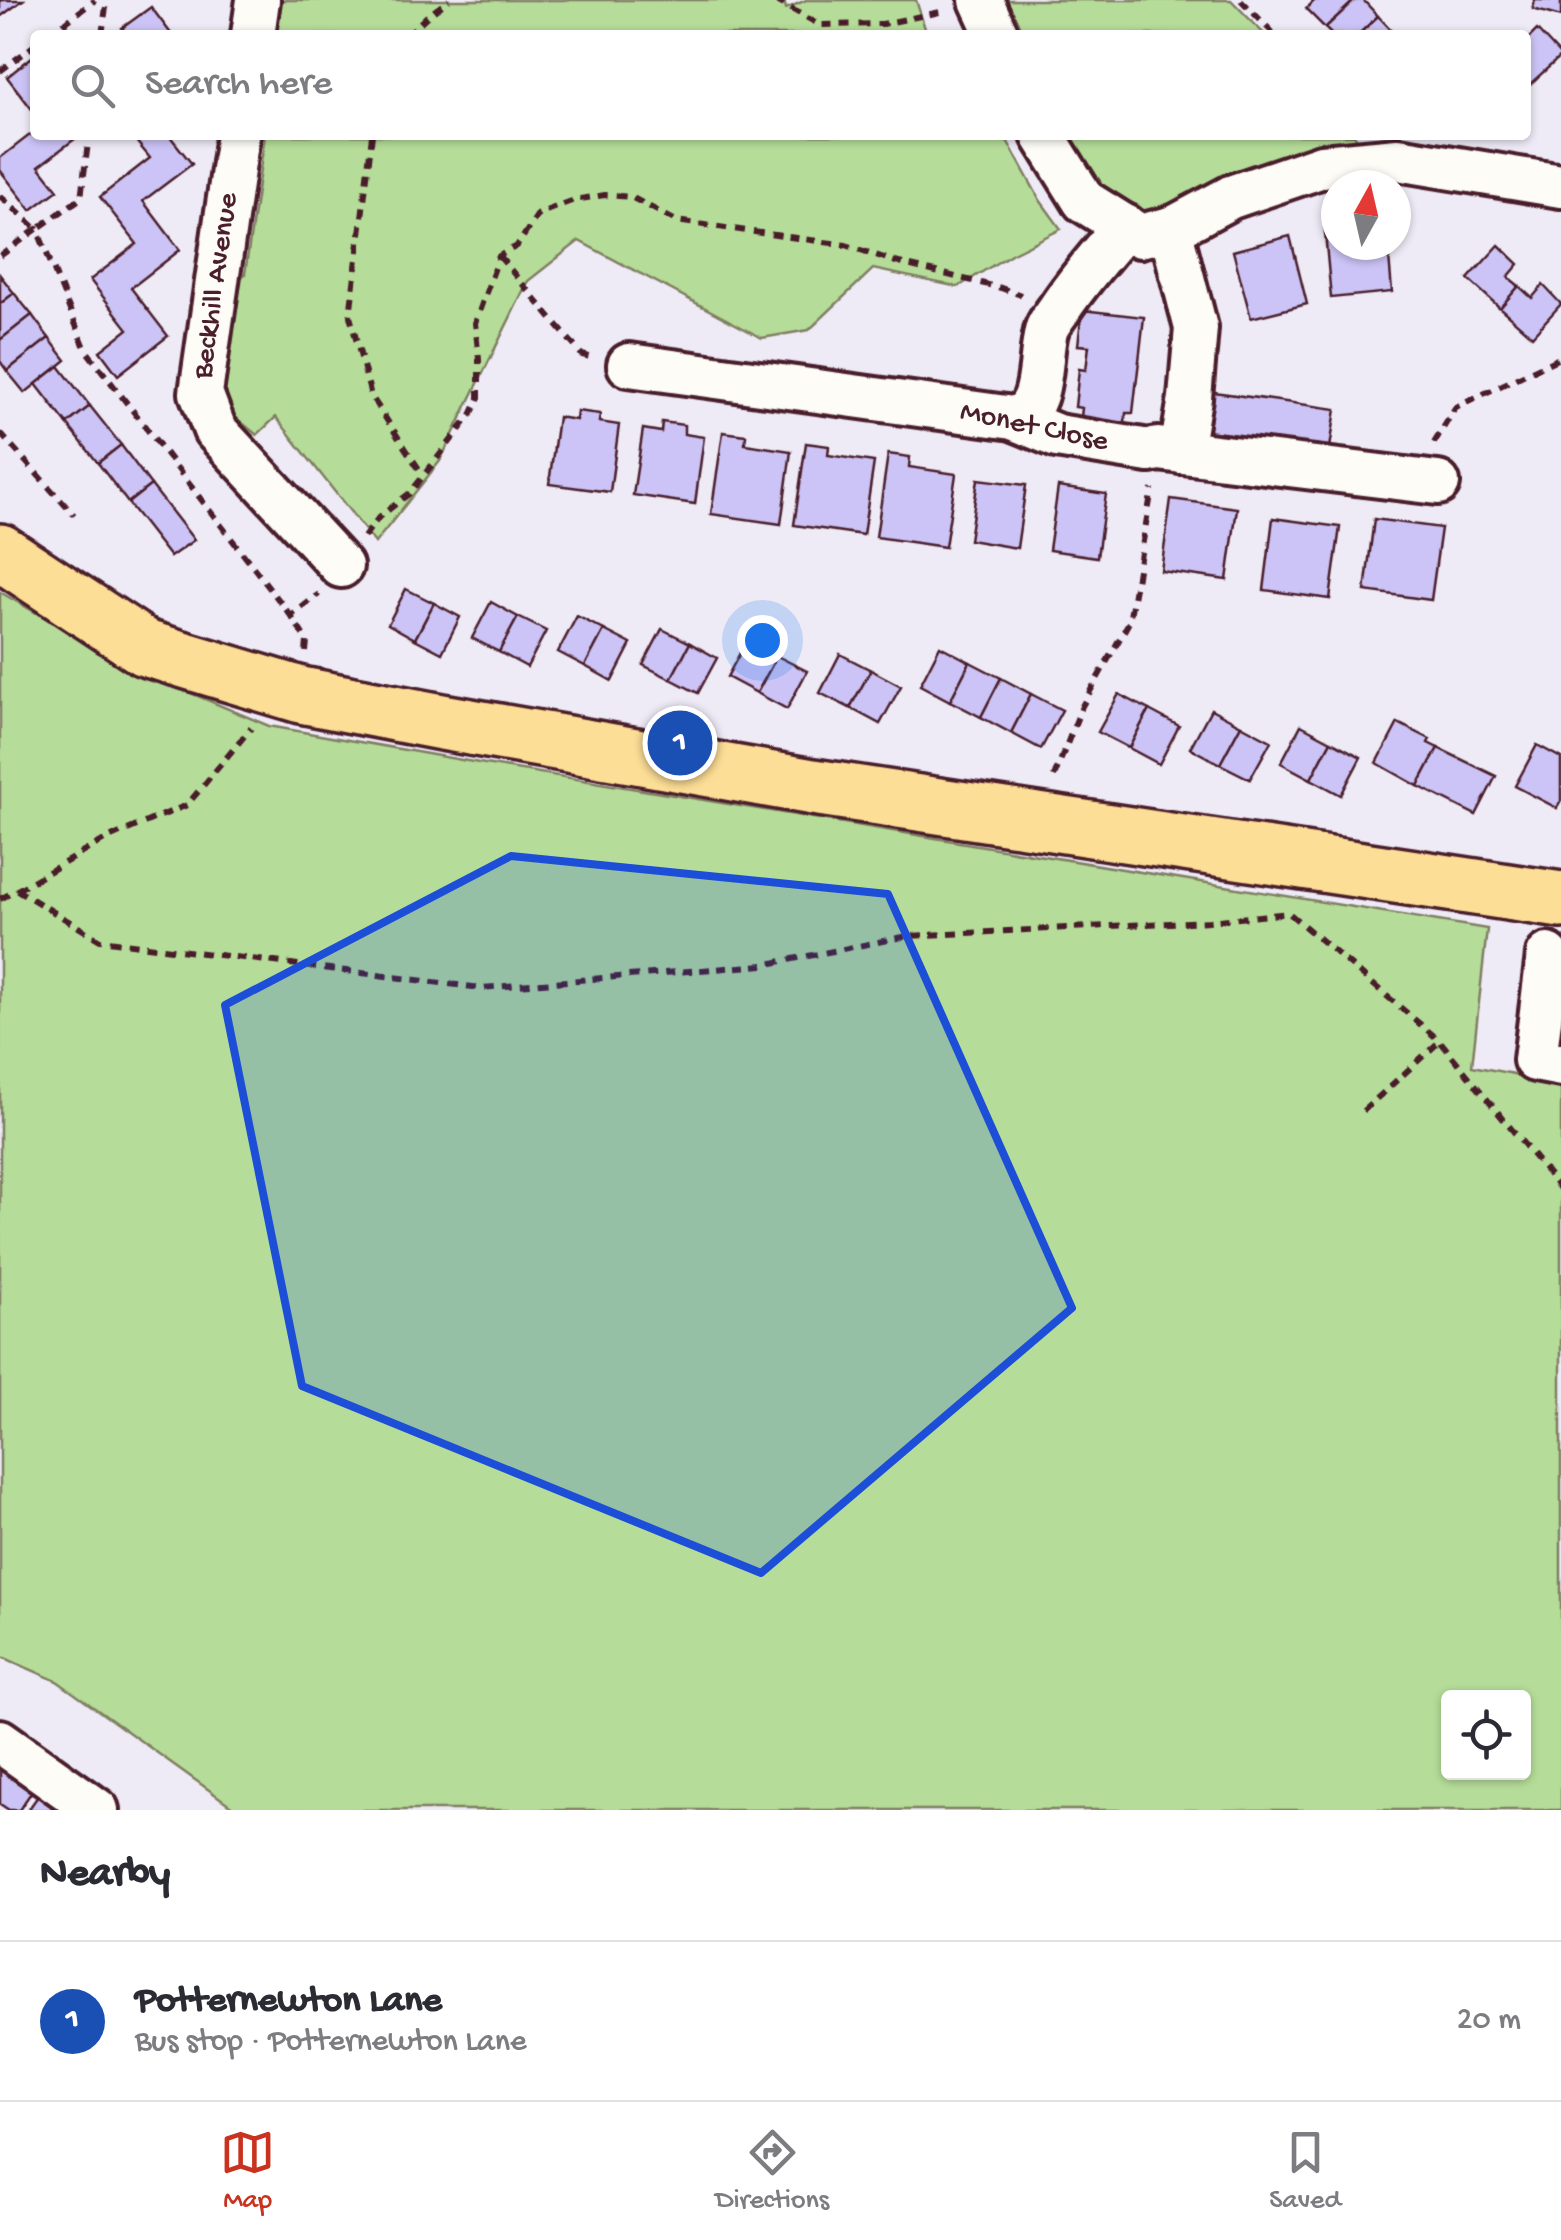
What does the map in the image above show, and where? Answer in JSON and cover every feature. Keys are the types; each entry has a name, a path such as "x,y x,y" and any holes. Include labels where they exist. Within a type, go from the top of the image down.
{"main road":[{"path":"0,552 144,648 301,695 814,787 1561,900"}],"street":[{"path":"254,30 258,0"},
{"path":"968,4 992,30"},
{"name":"Beckhill Avenue","path":"237,140 201,393 215,430 329,582"},
{"path":"1046,140 1084,201 1140,236 1170,228 1231,198 1322,166 1398,159 1561,186"},
{"path":"1013,418 1025,416 1031,409 1048,327 1124,226"},
{"path":"1170,228 1196,328 1190,398 1170,451"},
{"name":"Monet Close","path":"629,366 1013,418 1058,436 1149,451 1438,484"},
{"path":"1548,955 1536,1060 1561,1065"},
{"path":"0,1742 97,1810"}],"path":[{"path":"56,30 96,0"},
{"path":"103,30 107,0"},
{"path":"412,30 449,0"},
{"path":"775,0 820,25 882,24 968,4"},
{"path":"1242,0 1269,30"},
{"path":"0,71 30,49"},
{"path":"0,256 81,198 88,140"},
{"path":"371,140 350,316 371,396 424,475"},
{"path":"291,616 329,582 379,518 410,493 470,416 479,398 476,324 499,256 517,246 538,214 574,200 605,195 631,197 676,221 846,245 899,263 1001,288 1059,310"},
{"path":"0,196 37,228 86,350 307,641 301,695 251,728 188,805 106,838 0,900"},
{"path":"499,256 582,355 629,366"},
{"path":"1456,407 1561,357"},
{"path":"0,434 74,515"},
{"path":"1038,821 1082,706 1129,622 1170,451"},
{"path":"17,890 100,940 481,988 763,965 908,936 1289,914"},
{"path":"1277,902 1440,1042 1561,1190"},
{"path":"1364,1111 1440,1042"}],"highlighted area":[{"path":"511,856 888,894 1072,1308 761,1573 302,1386 225,1005"}],"green space":[{"path":"258,0 784,0 786,9 806,0 916,0 925,30 254,30"},
{"path":"1010,0 1231,0 1260,30 1003,30 992,6"},
{"path":"264,140 1007,140 1061,229 958,287 873,269 809,330 762,338 579,241 528,281 440,461 375,543 276,417 257,435 223,407 219,380 231,288 245,274"},
{"path":"1056,140 1358,140 1365,149 1140,230"},
{"path":"0,592 133,669 269,726 1487,929 1472,1066 1561,1083 1561,1810 237,1810 57,1681 0,1656"}],"building":[{"path":"0,0 23,0 0,17"},
{"path":"1315,0 1355,0 1325,28 1306,9"},
{"path":"1355,0 1363,0 1378,16 1363,30 1325,28"},
{"path":"1535,0 1561,0 1561,17 1533,9"},
{"path":"151,7 168,30 124,30"},
{"path":"1378,16 1391,30 1363,30"},
{"path":"1537,30 1561,56 1531,83 1531,36"},
{"path":"30,59 30,107 7,77"},
{"path":"30,135 30,140 73,140 39,166 58,190 31,210 0,170 0,158"},
{"path":"135,140 173,140 192,164 143,201 180,250 131,288 168,336 118,375 100,351 128,329 90,280 137,244 100,197 150,158"},
{"path":"1290,236 1307,304 1251,318 1233,251"},
{"path":"1499,245 1519,264 1508,277 1519,286 1500,308 1468,279"},
{"path":"1328,260 1389,260 1392,292 1331,298"},
{"path":"0,275 14,293 0,304"},
{"path":"1543,285 1561,304 1532,336 1500,308 1519,286 1532,298"},
{"path":"14,293 32,315 0,340 0,304"},
{"path":"1082,310 1144,317 1133,413 1126,413 1123,440 1079,435 1082,408 1075,407 1079,369 1086,370 1089,346 1078,345"},
{"path":"32,315 49,338 7,371 0,361 0,340"},
{"path":"49,338 66,360 25,393 7,371"},
{"path":"59,366 90,406 67,424 36,384"},
{"path":"1214,392 1336,409 1328,461 1207,444"},
{"path":"90,406 121,445 98,463 67,424"},
{"path":"577,411 600,414 599,422 619,425 610,492 549,484 558,417 576,420"},
{"path":"662,422 684,425 684,434 704,437 695,504 633,495 643,429 661,432"},
{"path":"723,432 746,435 745,444 791,451 781,524 711,514"},
{"path":"806,443 829,446 828,455 874,462 863,535 794,525"},
{"path":"121,445 151,485 128,503 98,463"},
{"path":"888,454 910,457 909,467 956,474 945,547 876,537"},
{"path":"978,479 1026,485 1017,548 969,540"},
{"path":"151,485 194,540 170,557 128,503"},
{"path":"1058,487 1106,494 1097,557 1049,550"},
{"path":"1171,499 1237,508 1227,580 1161,571"},
{"path":"1273,518 1340,527 1330,599 1264,590"},
{"path":"1374,519 1441,528 1431,600 1365,591"},
{"path":"406,589 434,603 415,639 388,624"},
{"path":"491,602 518,617 499,652 472,638"},
{"path":"434,603 460,617 442,653 415,639"},
{"path":"577,616 604,630 585,666 558,652"},
{"path":"518,617 546,631 527,667 499,652"},
{"path":"662,629 690,643 671,679 643,665"},
{"path":"604,630 631,644 612,681 585,666"},
{"path":"747,640 777,656 757,693 727,677"},
{"path":"690,643 717,658 698,693 671,679"},
{"path":"940,646 970,662 950,701 920,685"},
{"path":"840,654 871,670 850,708 820,693"},
{"path":"777,656 807,671 787,709 757,693"},
{"path":"970,662 1001,678 981,717 950,701"},
{"path":"871,670 901,686 880,724 850,708"},
{"path":"1001,678 1031,694 1011,733 981,717"},
{"path":"1031,694 1062,710 1041,749 1011,733"},
{"path":"1119,694 1149,710 1129,748 1098,732"},
{"path":"1211,709 1241,725 1220,764 1190,748"},
{"path":"1149,710 1179,726 1159,764 1129,748"},
{"path":"1398,723 1430,739 1428,743 1438,748 1418,786 1377,763"},
{"path":"1241,725 1271,741 1250,779 1220,764"},
{"path":"1301,725 1331,741 1311,779 1281,763"},
{"path":"1331,741 1361,757 1341,795 1311,779"},
{"path":"1537,745 1561,758 1561,801 1557,808 1515,786"},
{"path":"1438,748 1496,776 1476,815 1418,786"},
{"path":"0,1759 37,1784 19,1810 9,1810 0,1804"},
{"path":"43,1789 74,1810 28,1810"}],"place":[{"name":"Potternewton Lane","path":"680,743"}]}
